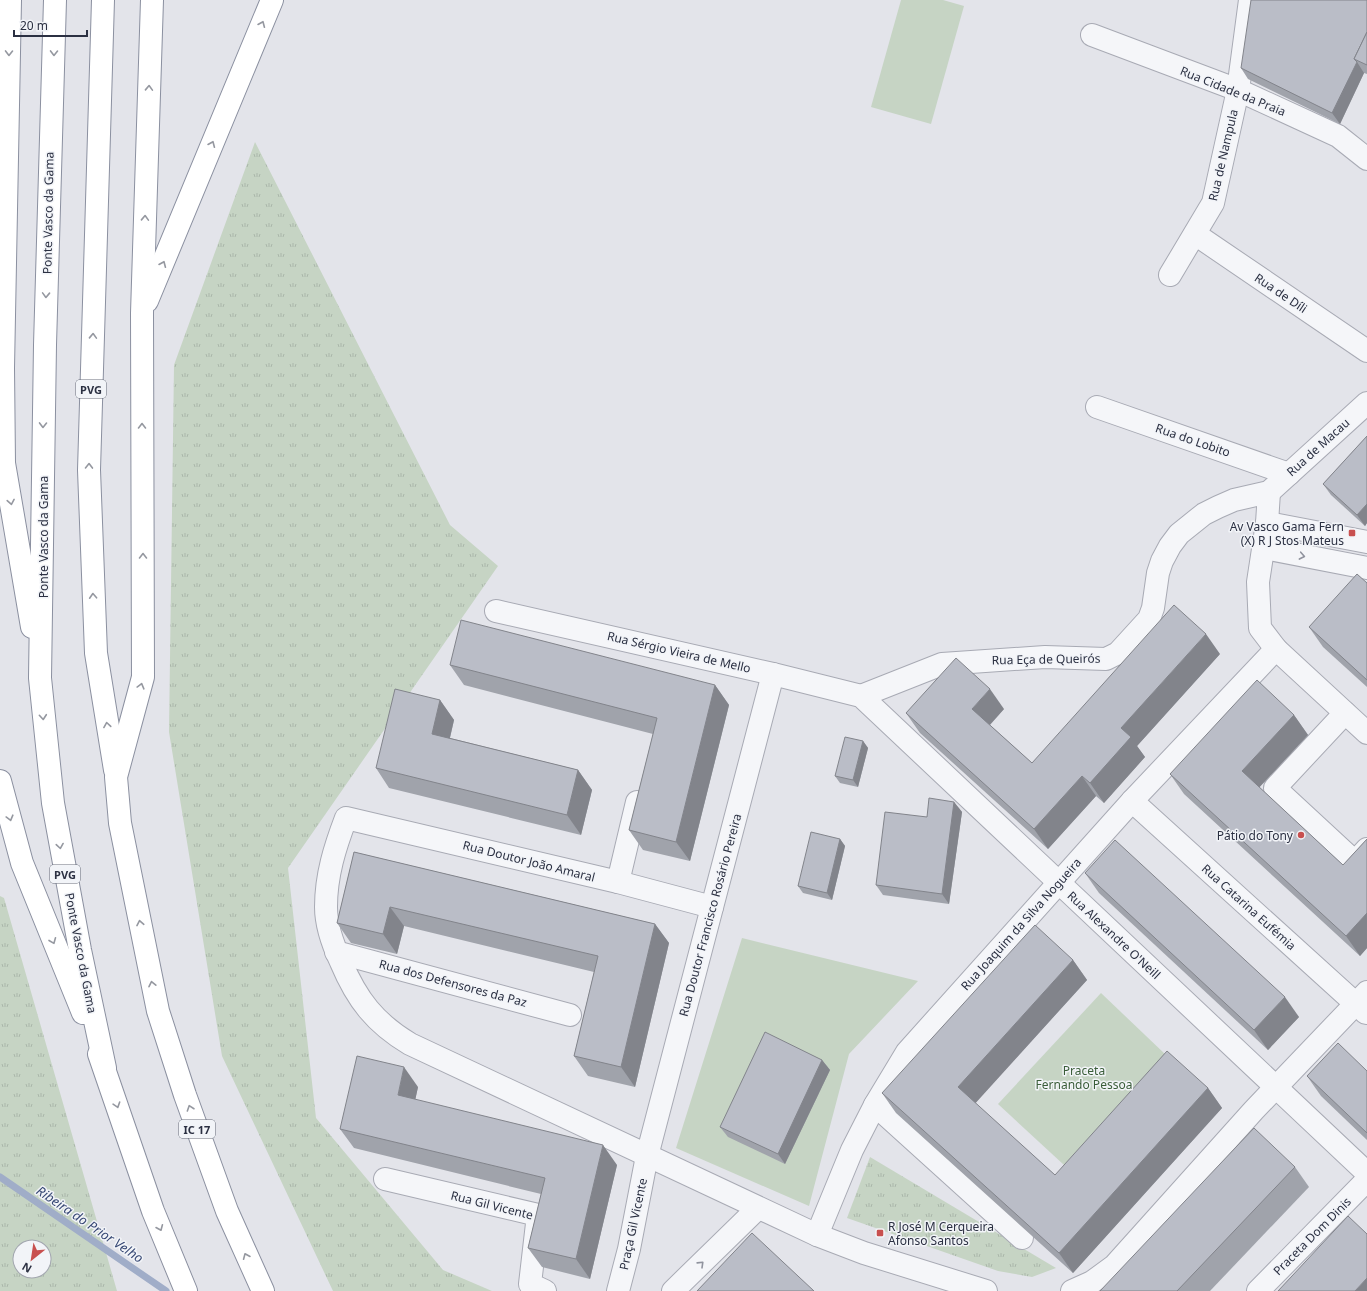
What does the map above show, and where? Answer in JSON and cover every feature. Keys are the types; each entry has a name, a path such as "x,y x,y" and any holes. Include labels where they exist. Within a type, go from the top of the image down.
{"highway":[{"path":"10,0 3,368 4,464 40,678"},
{"name":"Ponte Vasco da Gama","path":"55,0 45,353 44,544 40,678 47,751 62,856 105,1068"},
{"name":"PVG","path":"102,0 89,478 96,653 116,777"},
{"path":"116,777 143,677 142,313 152,0"},
{"path":"142,313 272,0"},
{"name":"IC 17","path":"116,777 120,823 158,1011 195,1124 227,1211 263,1291"},
{"path":"0,781 22,863 105,1068 153,1212 186,1291"}],"street":[{"name":"Rua de Nampula","path":"1170,275 1213,203 1238,90 1250,0"},
{"name":"Rua Cidade da Praia","path":"1092,35 1238,90 1338,136 1367,159"},
{"name":"Rua de Díli","path":"1195,234 1367,351"},
{"name":"Rua de Macau","path":"1269,492 1367,403"},
{"name":"Rua do Lobito","path":"1097,407 1289,474"},
{"path":"1269,492 1264,548 1258,582 1260,628 1276,649 1367,733"},
{"name":"Rua Eça de Queirós","path":"861,696 942,664 1045,657 1110,658 1118,653 1149,619 1153,608 1158,574 1162,561 1170,546 1179,534 1204,514 1218,507 1234,500 1269,492"},
{"path":"1267,523 1367,542"},
{"path":"1264,548 1367,568"},
{"name":"Rua Sérgio Vieira de Mello","path":"496,611 773,674 861,696"},
{"name":"Rua Joaquim da Silva Nogueira","path":"817,1235 852,1150 874,1105 907,1052 1132,800 1276,649"},
{"name":"Rua Doutor Francisco Rosário Pereira","path":"647,1156 773,674"},
{"name":"Rua Alexandre O'Neill","path":"861,696 1367,1173"},
{"path":"1345,713 1275,788 1355,862 1367,849"},
{"path":"618,882 641,784"},
{"name":"Rua Catarina Eufémia","path":"1132,800 1363,1003"},
{"name":"Rua Doutor João Amaral","path":"336,952 329,931 326,908 327,884 333,853 346,818 618,882 712,907"},
{"path":"336,952 352,987 362,1003 373,1016 395,1035 449,1063 817,1235 864,1253 986,1291"},
{"name":"Rua dos Defensores da Paz","path":"336,952 570,1015"},
{"path":"1072,1291 1092,1282 1114,1266 1254,1110 1277,1088 1306,1054 1363,1003"},
{"path":"874,1105 1022,1238"},
{"name":"Praça Gil Vicente","path":"618,1291 629,1249 647,1156"},
{"name":"Rua Gil Vicente","path":"386,1179 538,1215 530,1284 546,1291"},
{"name":"Praceta Dom Dinis","path":"1258,1291 1367,1180"},
{"path":"673,1291 758,1208"}],"green space":[{"path":"901,0 943,0 964,6 931,124 871,107"},
{"path":"255,142 450,525 498,566 288,868 316,1118 443,1270 492,1291 333,1291 222,1056 169,732 174,365"},
{"path":"0,896 4,898 117,1291 0,1291"},
{"path":"742,938 918,981 849,1054 809,1206 676,1148"},
{"name":"Praceta Fernando Pessoa","path":"1101,993 1166,1055 1064,1165 998,1104"},
{"path":"870,1157 1056,1268 1032,1277 998,1271 847,1218"}],"building":[{"path":"1251,0 1367,0 1367,32 1354,59 1357,62 1332,113 1241,68"},
{"path":"1367,32 1367,65 1354,59"},
{"path":"1367,436 1367,504 1357,515 1323,484"},
{"path":"1357,574 1367,583 1367,680 1309,627"},
{"path":"1174,605 1206,634 1121,728 1131,737 1090,783 1082,776 1034,829 906,713 956,658 990,689 972,709 1032,763"},
{"path":"461,620 715,685 676,842 629,830 657,718 450,665"},
{"path":"1257,680 1294,715 1242,771 1343,865 1367,839 1367,913 1346,936 1170,774"},
{"path":"395,689 440,700 432,734 578,770 567,815 376,768"},
{"path":"845,737 863,741 853,780 835,776"},
{"path":"929,798 954,802 942,894 876,885 885,812 927,817"},
{"path":"811,832 840,839 827,893 798,886"},
{"path":"1115,840 1285,997 1254,1030 1085,873"},
{"path":"354,852 655,924 621,1067 574,1056 598,956 390,907 383,934 337,923"},
{"path":"1035,925 1073,960 958,1087 1055,1175 1167,1051 1208,1088 1059,1253 882,1093"},
{"path":"765,1032 822,1060 778,1154 720,1127"},
{"path":"1338,1043 1367,1071 1367,1133 1307,1076"},
{"path":"357,1056 404,1067 398,1095 603,1145 576,1259 528,1248 545,1178 340,1129"},
{"path":"1254,1128 1295,1167 1177,1291 1100,1291"},
{"path":"1348,1216 1367,1234 1367,1278 1355,1291 1278,1291"},
{"path":"752,1233 814,1291 697,1291"}],"waterway":[{"name":"Ribeira do Prior Velho","path":"0,1177 166,1291"}],"place":[{"name":"Av Vasco Gama Fern (X) R J Stos Mateus","path":"1352,533"},
{"name":"Pátio do Tony","path":"1301,835"},
{"name":"R José M Cerqueira Afonso Santos","path":"880,1233"}]}
